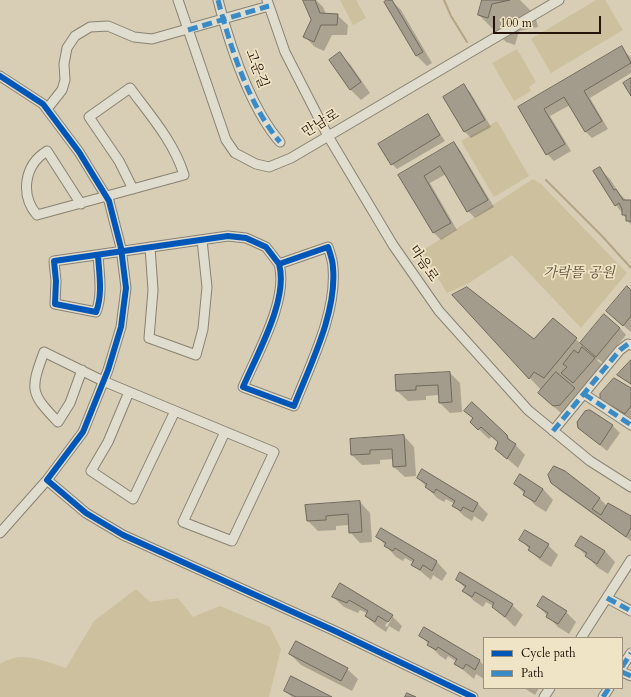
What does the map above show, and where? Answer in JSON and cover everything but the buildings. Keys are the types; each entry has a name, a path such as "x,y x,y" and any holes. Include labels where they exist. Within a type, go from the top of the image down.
{"street":[{"name":"만남로","path":"178,0 226,140 235,153 256,164 269,167 291,158 559,0"},
{"name":"고운길","path":"218,0 223,19 254,102 268,128 280,142"},
{"path":"47,109 62,90 65,80 64,64 67,48 75,36 90,27 108,26 134,37 152,39 188,30 268,3"},
{"name":"마음로","path":"268,3 286,52 328,136 393,245 439,311 528,410 590,460 631,487"},
{"path":"0,76 43,104 79,152 107,197 121,251 126,288 122,319 104,381 83,432 47,480 0,533"},
{"path":"81,204 47,151 44,153 34,163 29,172 26,185 32,209 37,215 81,204 107,197 184,175 180,162 167,138 130,88 88,117 119,161 133,189"},
{"path":"98,254 99,306 96,312 55,304 56,281 54,261 98,254 228,236 246,238 266,247 280,264 282,291 276,310 243,387 294,406 327,318 332,297 334,267 328,247 280,264"},
{"path":"150,247 153,290 149,338 196,355 203,329 207,287 202,240"},
{"path":"553,431 620,350 628,344 631,345"},
{"path":"82,370 70,403 58,422 43,406 34,389 35,377 44,352 129,392 274,452 232,541 183,522 225,432"},
{"path":"129,392 108,442 91,471 133,499 175,411"},
{"path":"584,394 631,424"},
{"path":"47,480 86,513 123,535 335,631 473,697"},
{"path":"582,637 631,560"},
{"path":"607,598 631,611"},
{"path":"623,666 631,653"}],"green space":[{"path":"340,0 356,0 366,18 353,25"},
{"path":"596,0 605,0 623,30 551,73 531,39"},
{"path":"517,49 536,82 529,87 531,91 514,101 492,63"},
{"path":"497,121 529,176 494,197 461,141"},
{"name":"가락뜰 공원","path":"533,179 541,184 627,273 581,328 512,255 469,283 447,293 422,251"},
{"path":"136,589 150,602 178,598 193,617 220,606 270,627 281,649 269,697 0,697 0,664 8,660 25,657 41,660 66,668 94,621"}],"waterway":[{"path":"444,0 451,16 467,42"},
{"path":"546,180 602,236 631,268"}],"marked path":[{"path":"218,0 228,37 242,75 259,111 280,142"},
{"path":"188,30 269,6"},
{"path":"553,431 620,350 628,344 631,345"},
{"path":"584,394 631,425"},
{"path":"607,598 631,611"},
{"path":"623,665 631,653"},
{"path":"623,672 631,676"},
{"path":"603,697 608,689"}],"cycle path":[{"path":"0,76 43,104 79,152 109,201 121,248 126,288 121,327 108,370 83,432 47,480 86,513 123,535 335,631 473,697"},
{"path":"98,255 100,291 96,312 55,304 56,281 54,261 228,236 246,238 266,247 279,264 328,247 333,265 331,303 321,338 294,406 243,387 276,310 280,293 281,278 279,264"}]}
